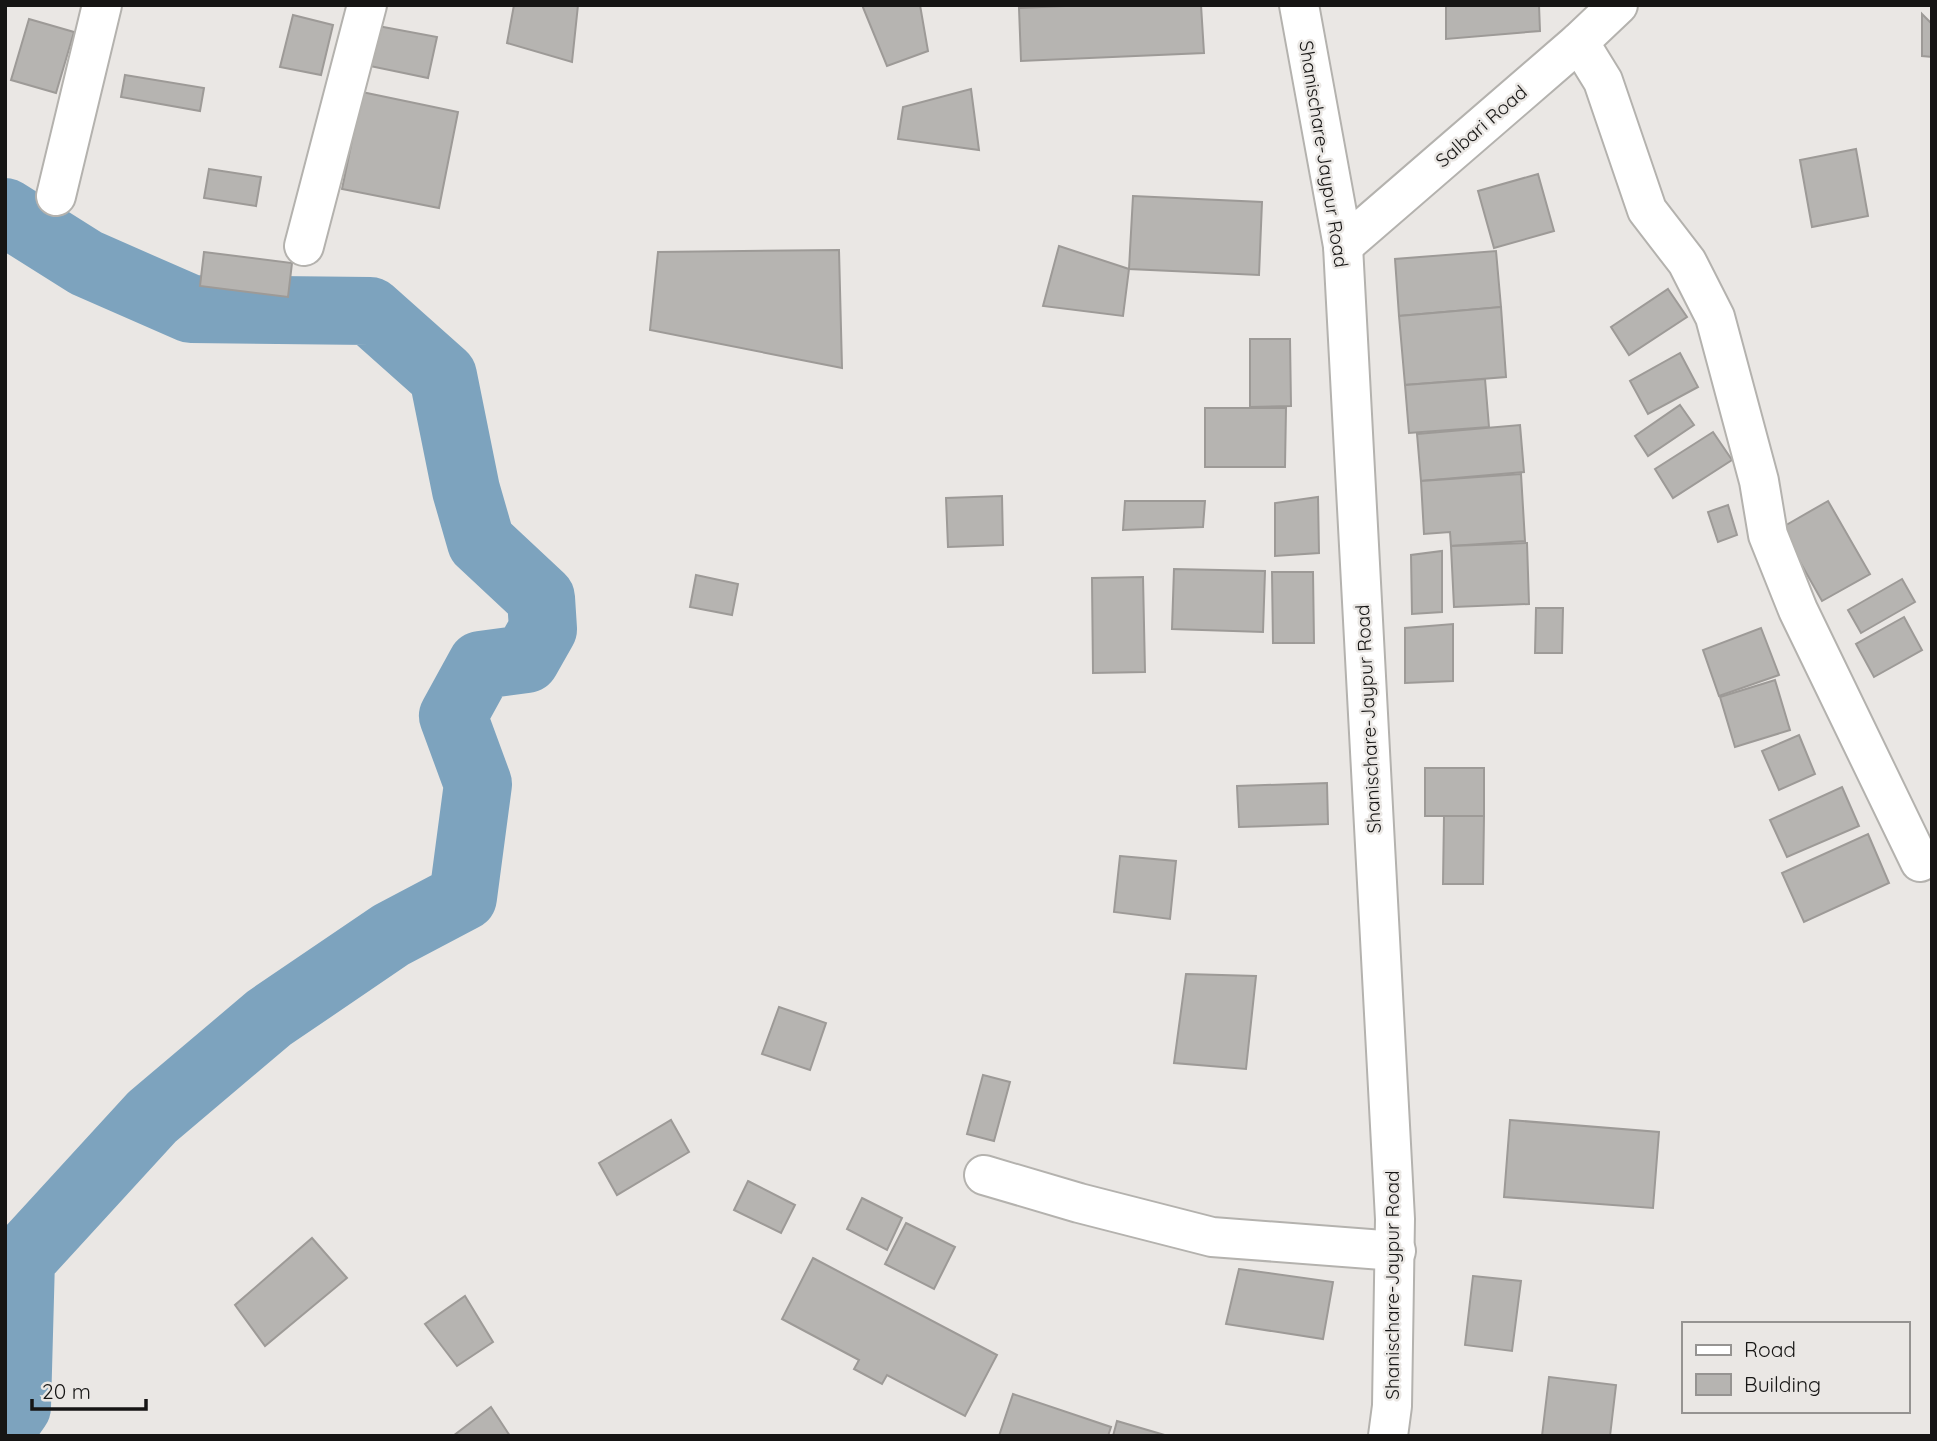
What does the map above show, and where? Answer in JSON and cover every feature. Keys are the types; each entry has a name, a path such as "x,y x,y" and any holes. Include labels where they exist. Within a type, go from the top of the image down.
{"street":[{"path":"56,196 102,5"},
{"path":"304,246 367,5"},
{"name":"Shanischare-Jaypur Road","path":"1299,5 1343,246 1396,1251 1392,1406 1388,1436"},
{"name":"Salbari Road","path":"1343,246 1579,42 1618,5"},
{"path":"1579,42 1603,81 1647,210 1687,262 1715,317 1759,481 1768,535 1798,610 1920,862"},
{"path":"984,1175 1212,1237 1396,1251"}],"building":[{"path":"514,5 578,5 572,62 507,43"},
{"path":"862,5 920,5 928,51 887,66"},
{"path":"1201,5 1204,53 1021,61 1019,8"},
{"path":"1446,5 1539,5 1540,31 1446,39"},
{"path":"1922,14 1932,24 1932,57 1922,56"},
{"path":"293,15 333,25 321,75 280,67"},
{"path":"29,19 74,32 56,93 11,80"},
{"path":"378,26 437,37 428,78 370,66"},
{"path":"125,75 204,88 200,111 121,97"},
{"path":"971,89 979,150 898,139 903,107"},
{"path":"362,92 458,112 439,208 342,189"},
{"path":"1856,149 1868,216 1812,227 1800,160"},
{"path":"209,169 261,177 256,206 204,198"},
{"path":"1538,174 1554,231 1494,248 1478,191"},
{"path":"1133,196 1262,202 1259,275 1129,269"},
{"path":"1059,246 1129,269 1123,316 1043,306"},
{"path":"839,250 842,368 650,330 658,252"},
{"path":"1496,251 1501,307 1399,316 1395,259"},
{"path":"204,252 292,263 288,297 200,286"},
{"path":"1668,289 1687,317 1629,355 1611,327"},
{"path":"1501,307 1506,377 1405,385 1399,316"},
{"path":"1250,339 1290,339 1291,406 1250,407"},
{"path":"1680,353 1698,387 1648,414 1630,381"},
{"path":"1485,379 1489,427 1409,433 1405,385"},
{"path":"1680,405 1694,425 1648,456 1635,436"},
{"path":"1205,408 1286,408 1285,467 1205,467"},
{"path":"1520,425 1524,472 1421,481 1417,434"},
{"path":"1713,432 1732,460 1673,498 1655,469"},
{"path":"1521,474 1525,541 1451,546 1450,532 1424,534 1421,481"},
{"path":"1002,496 1003,545 948,547 946,498"},
{"path":"1318,497 1319,553 1275,556 1275,503"},
{"path":"1125,501 1205,501 1203,527 1123,530"},
{"path":"1828,501 1870,574 1822,601 1781,528"},
{"path":"1728,505 1737,535 1718,542 1708,512"},
{"path":"1527,543 1529,604 1454,607 1451,546"},
{"path":"1442,551 1442,612 1412,614 1411,555"},
{"path":"1174,569 1265,571 1263,632 1172,629"},
{"path":"1272,572 1313,572 1314,643 1273,643"},
{"path":"696,575 738,584 732,615 690,607"},
{"path":"1143,577 1145,672 1093,673 1092,578"},
{"path":"1902,579 1915,602 1861,633 1848,610"},
{"path":"1536,608 1563,608 1562,653 1535,653"},
{"path":"1904,617 1922,650 1874,677 1856,644"},
{"path":"1453,624 1453,681 1405,683 1405,628"},
{"path":"1761,628 1779,675 1719,696 1703,650"},
{"path":"1775,680 1790,730 1735,747 1720,697"},
{"path":"1799,735 1815,774 1779,790 1762,751"},
{"path":"1425,768 1484,768 1484,816 1425,816"},
{"path":"1327,783 1328,824 1239,827 1237,786"},
{"path":"1842,787 1859,826 1787,857 1770,820"},
{"path":"1444,816 1484,816 1483,884 1443,884"},
{"path":"1868,834 1889,883 1804,922 1782,873"},
{"path":"1120,856 1176,861 1170,919 1114,912"},
{"path":"1186,974 1256,976 1246,1069 1174,1063"},
{"path":"779,1007 826,1023 810,1070 762,1054"},
{"path":"983,1075 1010,1082 994,1141 967,1134"},
{"path":"671,1120 689,1152 617,1195 599,1163"},
{"path":"1510,1120 1659,1132 1653,1208 1504,1197"},
{"path":"748,1181 795,1205 781,1233 734,1210"},
{"path":"862,1198 902,1218 887,1250 847,1229"},
{"path":"906,1223 955,1247 934,1289 885,1264"},
{"path":"312,1238 347,1278 265,1346 235,1305"},
{"path":"813,1258 997,1355 965,1416 887,1375 882,1384 854,1369 859,1360 782,1319"},
{"path":"1239,1269 1333,1282 1323,1339 1226,1324"},
{"path":"1473,1276 1521,1281 1512,1351 1465,1345"},
{"path":"465,1296 493,1342 457,1366 425,1324"},
{"path":"1549,1377 1616,1385 1610,1436 1542,1436"},
{"path":"1013,1394 1111,1427 1108,1436 999,1436"},
{"path":"491,1407 510,1436 453,1436"},
{"path":"1117,1421 1168,1436 1113,1436"}],"waterway":[{"path":"5,212 86,263 191,309 370,311 443,376 466,490 481,542 541,598 543,629 526,659 481,665 453,716 478,784 463,897 391,935 269,1018 152,1117 21,1260 17,1407 5,1424"}]}
